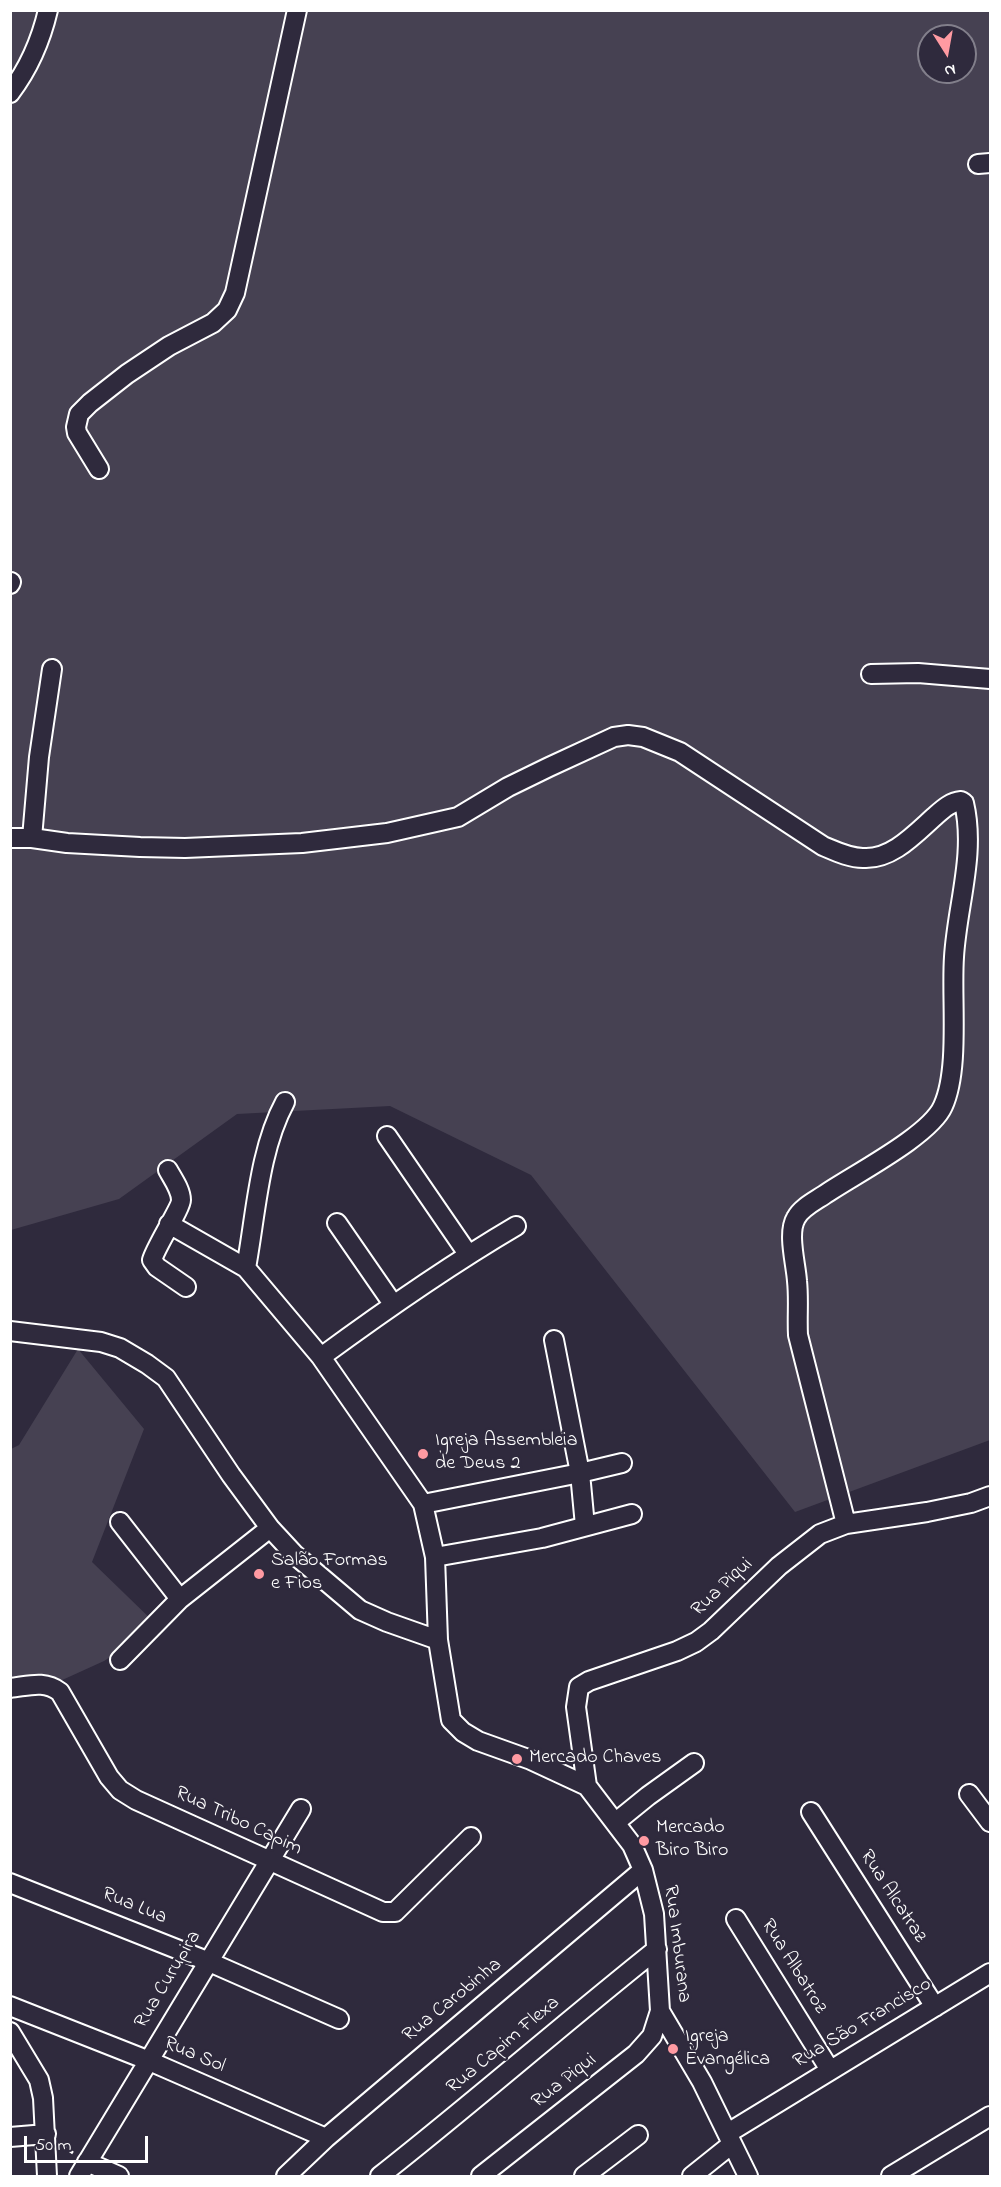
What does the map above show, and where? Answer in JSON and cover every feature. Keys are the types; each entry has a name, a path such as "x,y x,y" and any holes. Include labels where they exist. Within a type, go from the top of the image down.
{"street":[{"path":"10,93 24,75 38,43 48,10"},
{"path":"99,469 77,433 79,414 127,374 169,346 213,323 227,310 235,293 297,10"},
{"path":"32,838 39,757 52,669"},
{"path":"871,674 918,673 990,679"},
{"path":"10,838 185,848 302,843 387,833 458,817 508,787 549,767 614,737 628,735 643,737 680,752 823,846 848,856 864,858 882,856 912,837 940,811 955,801 964,803 969,831 954,957 951,1076 943,1106 931,1124 805,1208 795,1218 792,1231 798,1281 796,1317 798,1335 846,1524"},
{"path":"246,1268 268,1142 285,1102"},
{"path":"387,1136 468,1254"},
{"path":"168,1170 181,1205 169,1224 152,1262 186,1287"},
{"path":"337,1223 393,1304"},
{"path":"169,1224 246,1268 321,1357 423,1504 435,1557 438,1640 451,1720 463,1732 478,1741 531,1760 586,1786"},
{"path":"321,1357 393,1304 468,1254 516,1226"},
{"path":"10,1331 101,1342 120,1348 147,1364 165,1378 231,1475 270,1528 295,1555 360,1610 438,1640"},
{"path":"554,1340 580,1473 585,1526"},
{"path":"423,1504 622,1463"},
{"name":"Rua Piqui","path":"586,1786 576,1707 579,1687 589,1681 677,1652 696,1642 711,1631 802,1546 820,1534 846,1524 927,1512 971,1503 990,1496"},
{"path":"435,1557 510,1544 632,1514"},
{"path":"120,1522 180,1599"},
{"path":"120,1660 180,1599 270,1528"},
{"name":"Rua Tribo Capim","path":"10,1688 37,1684 54,1688 60,1692 109,1777 120,1790 136,1800 367,1906 389,1913 395,1912 471,1837"},
{"path":"616,1822 694,1763"},
{"name":"Rua Imburana","path":"586,1786 632,1845 643,1870 654,1914 660,2011 702,2082 748,2176"},
{"path":"969,1794 990,1822"},
{"name":"Rua Curupira","path":"83,2169 301,1809"},
{"name":"Rua Alcatraz","path":"811,1812 935,2007"},
{"name":"Rua Carobinha","path":"292,2174 326,2138 643,1870"},
{"name":"Rua Lua","path":"10,1883 207,1961 339,2019"},
{"name":"Rua Albatroz","path":"736,1919 830,2070"},
{"name":"Rua Capim Flexa","path":"380,2176 441,2128 567,2020 657,1949"},
{"name":"Rua São Francisco","path":"692,2176 730,2138 830,2070 990,1973"},
{"name":"Rua Sol","path":"10,2006 147,2060 326,2138"},
{"name":"Rua Piqui","path":"481,2176 636,2055 652,2036 660,2011"},
{"path":"10,2032 39,2080 43,2098 47,2176"},
{"path":"891,2176 990,2115"},
{"path":"10,2137 46,2134"},
{"path":"584,2176 638,2135"},
{"path":"83,2169 119,2176"}],"path":[{"path":"46,2134 83,2169"}],"shaded area":[{"path":"11,11 990,11 990,1440 795,1512 531,1175 390,1106 237,1114 119,1199 11,1230"},
{"path":"78,1349 144,1429 92,1562 158,1626 104,1661 49,1686 11,1690 11,1449 19,1445"}],"place":[{"name":"Igreja Assembleia de Deus 2","path":"423,1454"},
{"name":"Salão Formas e Fios","path":"259,1574"},
{"name":"Mercado Chaves","path":"517,1759"},
{"name":"Mercado Biro Biro","path":"644,1841"},
{"name":"Igreja Evangélica","path":"673,2049"}]}
